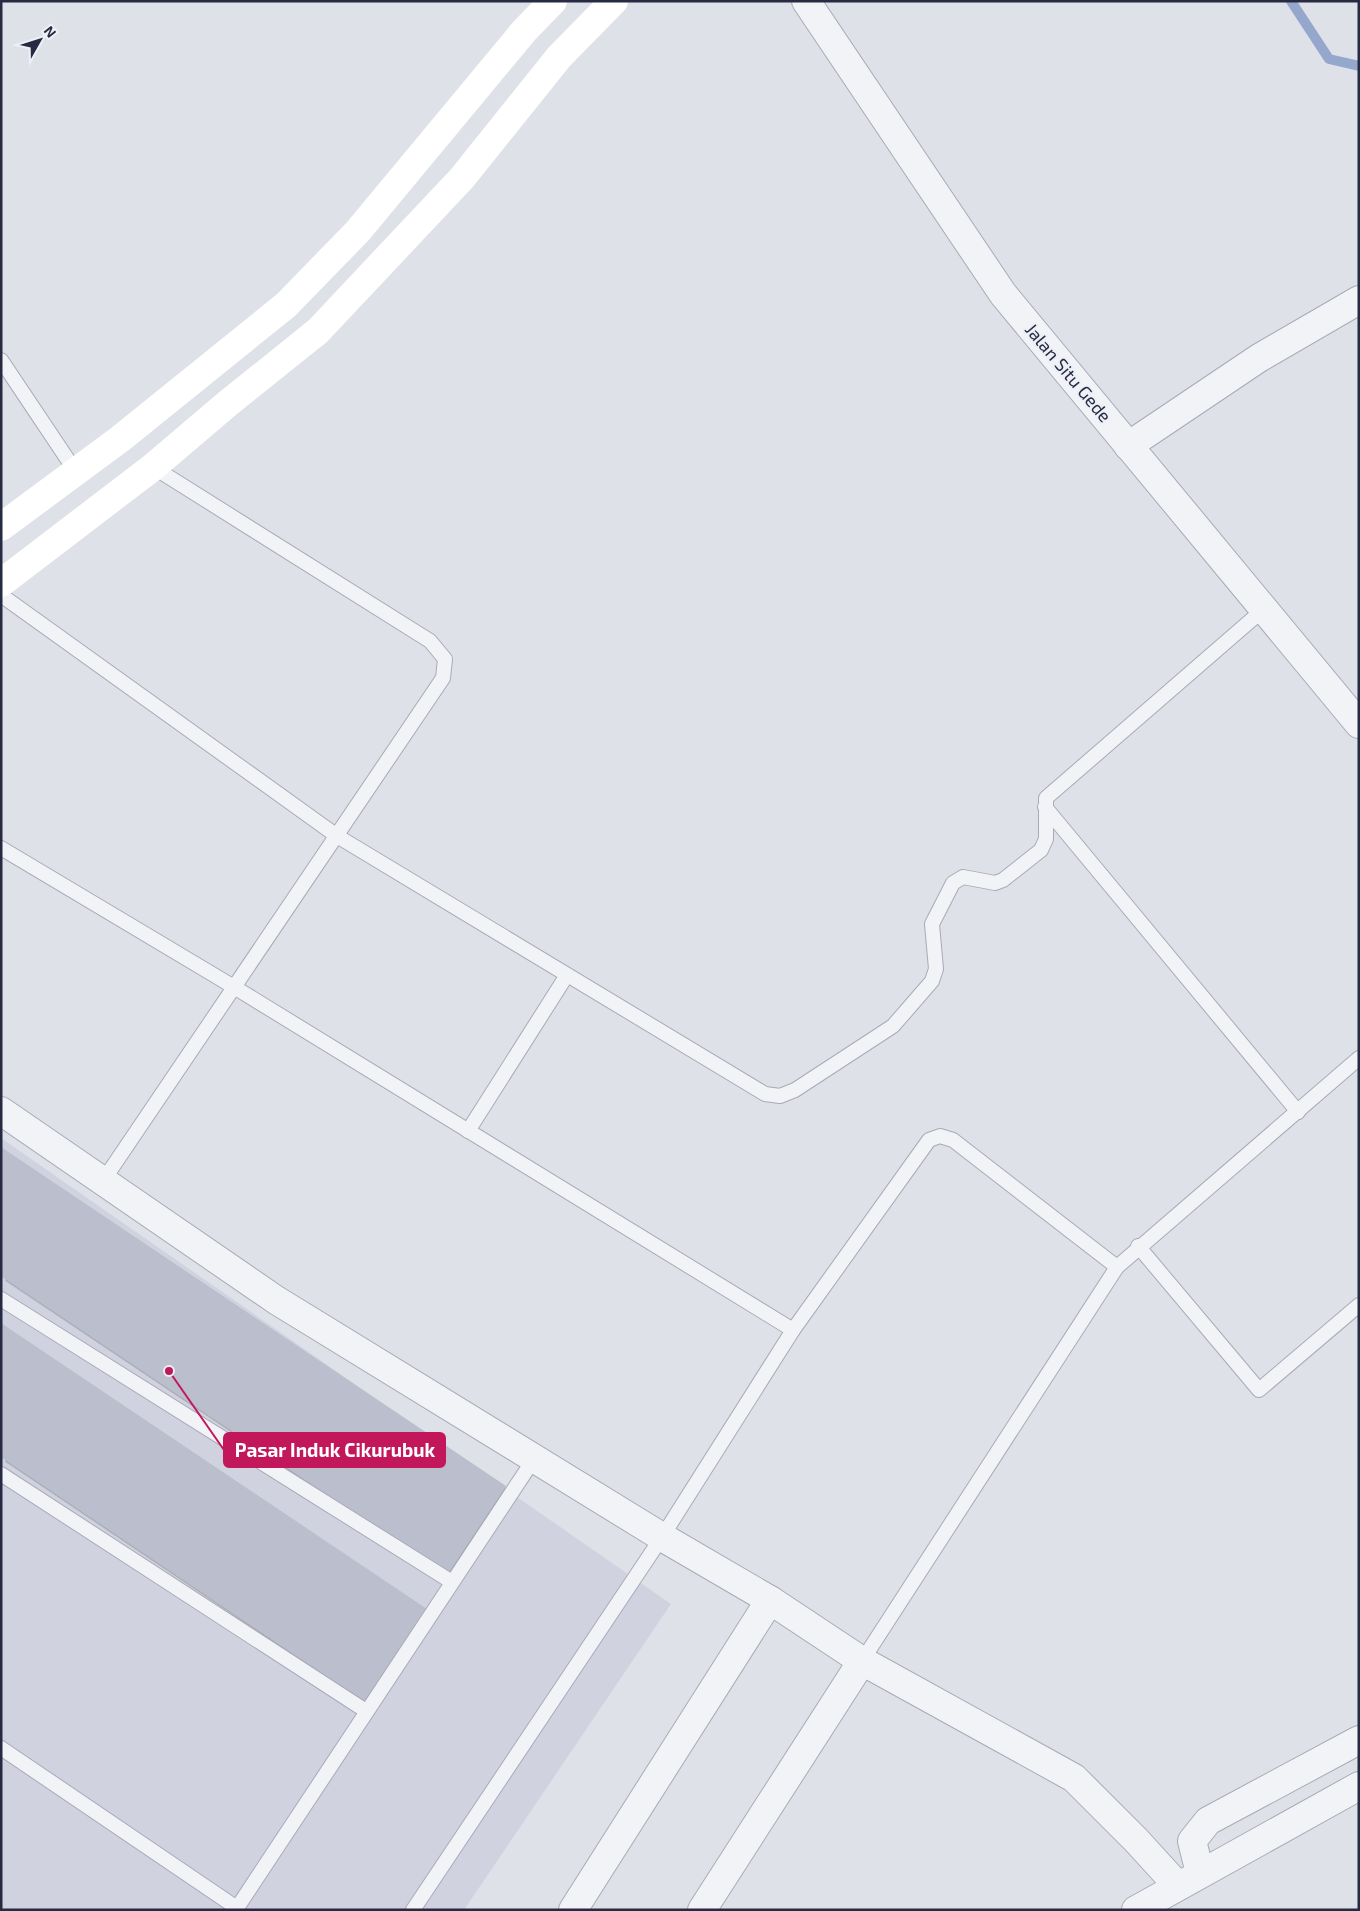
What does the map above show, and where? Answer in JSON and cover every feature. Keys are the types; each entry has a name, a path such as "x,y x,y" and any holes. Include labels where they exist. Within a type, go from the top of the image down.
{"street":[{"path":"1,526 120,439 286,305 358,231 524,31 553,1"},
{"path":"1,583 152,467 318,331 462,178 559,57 614,1"},
{"name":"Jalan Situ Gede","path":"806,1 1003,294 1359,724"},
{"path":"1128,446 1259,358 1359,300"},
{"path":"1,1111 276,1300 662,1538 770,1600 862,1661 1074,1778 1189,1879"},
{"path":"573,1910 770,1600"},
{"path":"702,1910 862,1661"},
{"path":"1189,1879 1192,1841 1208,1821 1359,1740"},
{"path":"1136,1910 1359,1786"}],"lane":[{"path":"1,360 76,472"},
{"path":"103,1181 443,678 446,659 430,641 152,467"},
{"path":"1,595 337,836 765,1094 780,1096 795,1090 893,1026 932,981 936,969 932,924 953,883 963,878 995,884 1003,880 1041,850 1046,839 1046,798 1264,609"},
{"path":"1045,807 1298,1112"},
{"path":"1,848 234,987 793,1330"},
{"path":"468,1131 567,975"},
{"path":"862,1661 1117,1267 1138,1246 1298,1112 1359,1058"},
{"path":"413,1910 662,1538 793,1330 929,1140 940,1136 953,1140 1117,1267"},
{"path":"1138,1246 1259,1390 1359,1304"},
{"path":"1,1300 452,1582"},
{"path":"1,1748 236,1909 534,1459"},
{"path":"1,1474 366,1711"}],"shaded area":[{"path":"1,1138 671,1604 464,1910 1,1910"}],"building":[{"path":"1,1147 506,1486 447,1575 1,1276"},
{"path":"1,1323 427,1609 365,1702 1,1457"}],"waterway":[{"path":"1291,1 1329,59 1359,66"}],"place":[{"name":"Pasar Induk Cikurubuk","path":"169,1371"}]}
